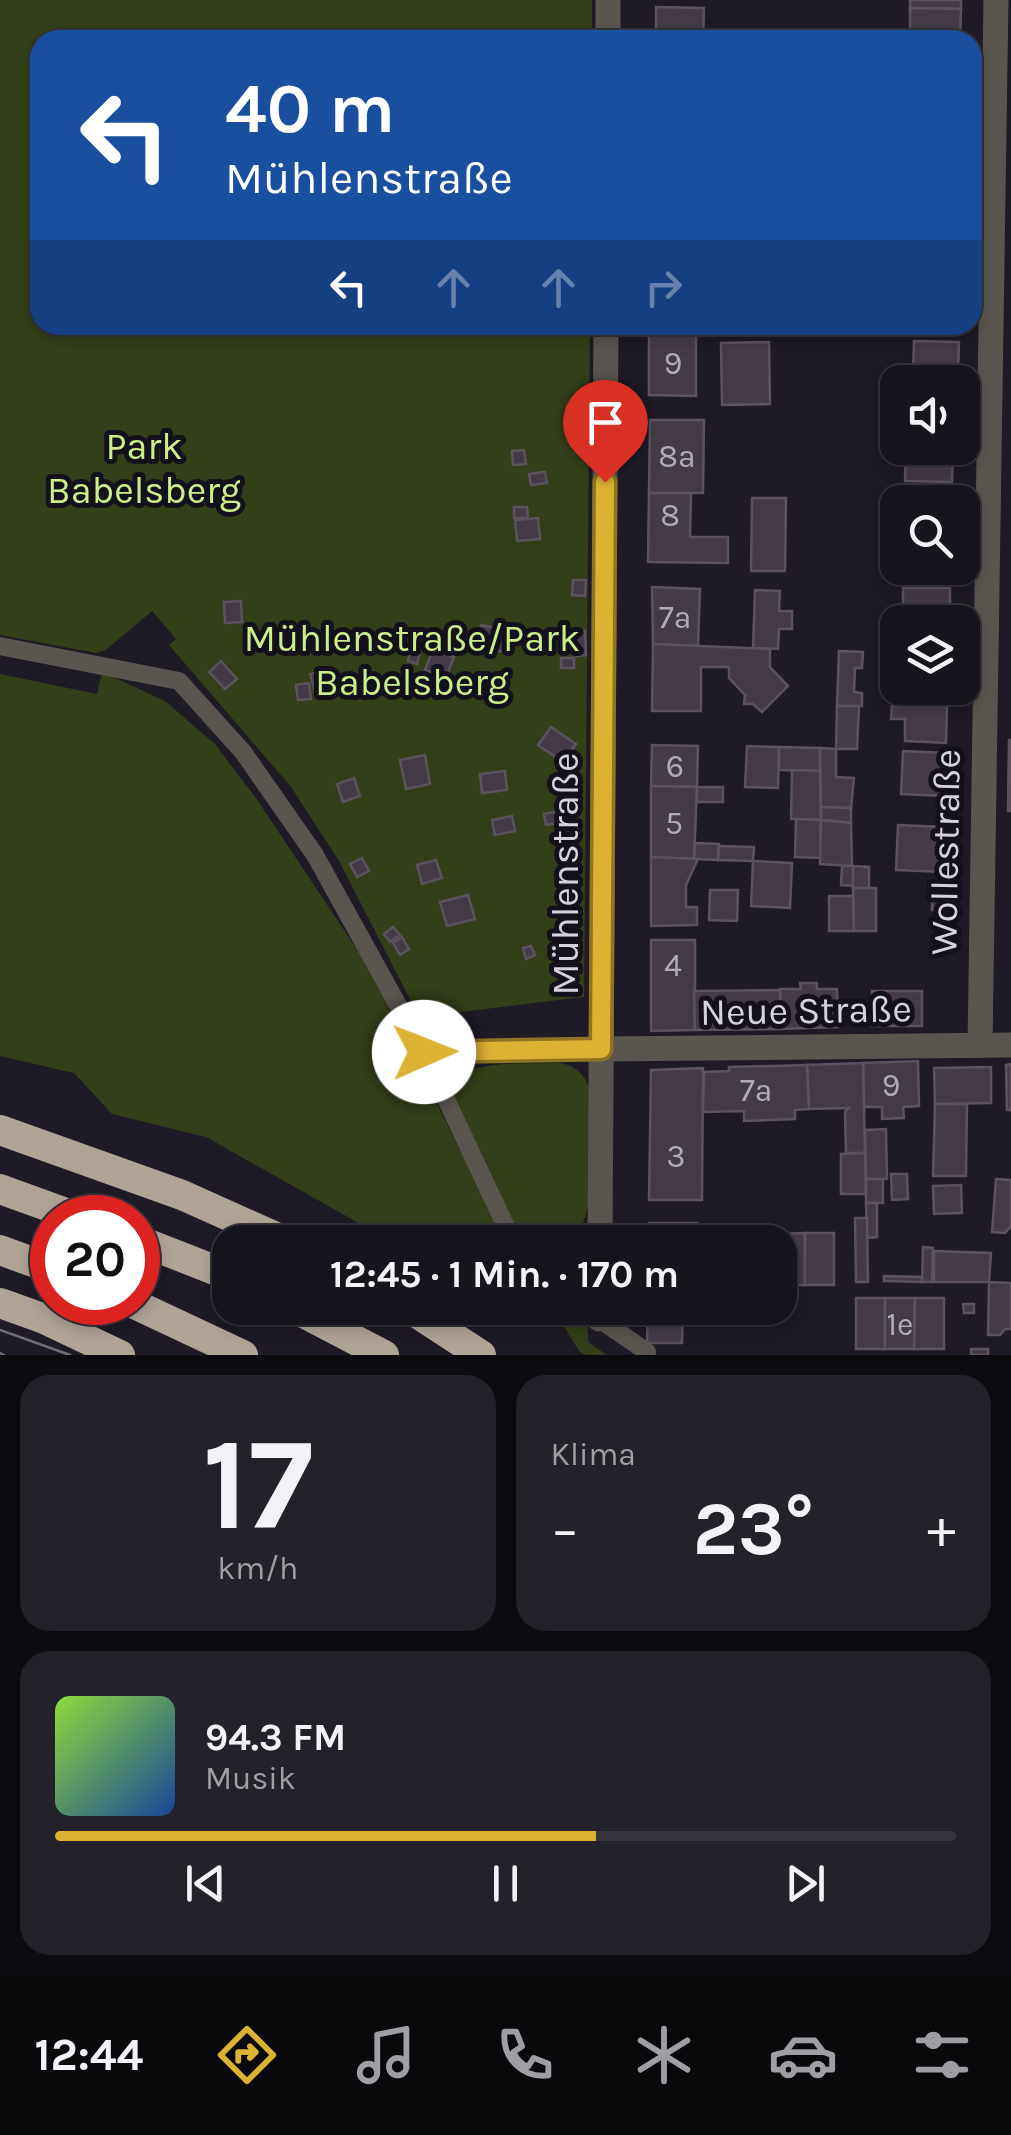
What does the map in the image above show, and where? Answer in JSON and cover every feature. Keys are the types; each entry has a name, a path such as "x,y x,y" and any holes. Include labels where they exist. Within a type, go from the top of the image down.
{"highway":[{"path":"0,1130 182,1196 248,1225"},
{"path":"0,1189 30,1200"},
{"path":"160,1249 212,1269"},
{"path":"0,1250 30,1261"},
{"path":"0,1303 120,1355"},
{"path":"160,1316 243,1355"},
{"path":"327,1325 384,1355"},
{"path":"435,1325 481,1355"}],"street":[{"path":"608,0 608,30"},
{"name":"Wollestraße","path":"980,1045 996,0"},
{"name":"Mühlenstraße","path":"600,1225 606,335"},
{"name":"Neue Straße","path":"601,1049 1011,1045"}],"lane":[{"path":"0,646 179,681 243,752 315,856 424,1052 505,1225"},
{"path":"424,1052 601,1049"},
{"path":"614,1325 648,1352"}],"green space":[{"path":"0,0 592,0 592,30 30,30 30,335 590,335 584,997 419,1017 339,861 291,787 169,645 176,639 152,611 106,650 96,653 0,635"},
{"path":"102,672 165,701 215,744 258,801 374,975 497,1225 362,1225 206,1137 112,1114 74,1073 0,1056 0,674 97,694"},
{"path":"516,1064 570,1066 585,1078 590,1088 591,1188 582,1225 514,1225 448,1085 469,1071"},
{"path":"563,1325 588,1325 588,1342 607,1355 585,1355"}],"building":[{"path":"910,0 961,0 961,9 910,8"},
{"path":"656,7 704,8 703,30 656,30"},
{"path":"910,8 961,9 960,30 910,30"},
{"path":"649,335 696,335 696,396 649,395"},
{"path":"914,341 959,342 958,365 913,365"},
{"path":"769,342 770,404 722,405 721,343"},
{"path":"650,420 704,420 703,493 649,493"},
{"path":"524,450 526,464 513,465 512,451"},
{"path":"905,465 952,465 952,482 905,481"},
{"path":"545,472 547,483 531,485 529,474"},
{"path":"649,493 691,493 690,537 728,537 728,563 648,562"},
{"path":"752,498 786,498 785,571 751,571"},
{"path":"514,507 527,507 528,518 514,518"},
{"path":"538,518 540,539 517,541 515,520"},
{"path":"573,580 586,580 585,596 572,595"},
{"path":"652,587 700,589 698,646 653,644"},
{"path":"903,588 950,588 950,605 903,605"},
{"path":"755,590 780,591 779,611 792,611 792,629 779,629 778,649 753,648"},
{"path":"241,601 242,622 225,623 224,602"},
{"path":"481,625 496,628 495,638 508,640 506,652 477,648"},
{"path":"585,631 586,655 576,656 575,632"},
{"path":"653,644 770,649 770,667 788,686 762,712 753,704 744,704 745,695 729,678 729,667 701,667 701,711 652,711"},
{"path":"411,649 420,651 417,664 408,661"},
{"path":"433,649 454,657 446,678 425,670"},
{"path":"839,651 863,652 862,668 855,668 854,692 862,693 862,706 837,706"},
{"path":"561,658 574,658 574,668 561,668"},
{"path":"221,661 237,679 225,689 209,672"},
{"path":"336,670 341,685 315,692 310,674"},
{"path":"309,683 311,699 298,700 296,685"},
{"path":"837,706 859,706 857,749 836,749"},
{"path":"892,706 947,706 946,743 905,741 905,719 891,719"},
{"path":"551,727 576,744 563,762 538,745"},
{"path":"1011,740 1011,811 1008,811"},
{"path":"652,745 698,746 697,787 651,786"},
{"path":"747,746 779,747 778,788 745,787"},
{"path":"779,747 820,748 820,771 779,770"},
{"path":"820,748 836,749 836,777 854,778 851,808 821,807"},
{"path":"903,751 945,753 944,796 901,794"},
{"path":"425,755 430,784 406,789 400,760"},
{"path":"792,770 820,771 821,820 791,819"},
{"path":"505,771 507,790 482,793 480,774"},
{"path":"354,778 360,796 343,802 337,784"},
{"path":"651,786 697,787 694,859 651,857"},
{"path":"697,787 723,787 723,802 697,802"},
{"path":"821,807 851,808 851,823 821,820"},
{"path":"560,811 562,822 546,825 544,814"},
{"path":"512,816 515,831 495,835 492,820"},
{"path":"796,819 821,820 821,858 795,857"},
{"path":"821,820 851,823 852,866 820,864"},
{"path":"898,825 946,827 944,872 896,870"},
{"path":"695,843 719,844 718,860 694,859"},
{"path":"719,846 754,847 753,861 718,860"},
{"path":"651,857 698,859 686,885 686,907 697,907 697,925 651,926"},
{"path":"362,858 369,871 357,877 350,864"},
{"path":"436,860 442,878 422,884 417,865"},
{"path":"753,861 792,863 790,908 751,906"},
{"path":"842,866 853,866 854,886 841,885"},
{"path":"853,866 869,867 869,889 853,888"},
{"path":"932,882 944,882 944,910 932,910"},
{"path":"853,888 876,888 876,931 854,931"},
{"path":"710,890 738,890 737,921 709,920"},
{"path":"468,895 475,919 447,926 440,902"},
{"path":"829,896 853,896 854,931 829,931"},
{"path":"393,927 400,935 390,942 384,934"},
{"path":"402,937 409,949 400,955 393,943"},
{"path":"651,940 695,940 695,1030 651,1031"},
{"path":"531,946 535,955 526,959 523,948"},
{"path":"800,983 817,983 817,989 837,989 838,1027 781,1029 780,989 801,989"},
{"path":"780,990 781,1029 695,1030 694,991"},
{"path":"872,991 922,991 922,1026 872,1026"},
{"path":"918,1061 919,1106 903,1107 904,1118 882,1119 882,1107 864,1107 863,1063"},
{"path":"863,1063 865,1153 846,1153 845,1112 849,1108 809,1109 807,1065"},
{"path":"1011,1064 1011,1110 1007,1110 1006,1065"},
{"path":"807,1065 809,1109 795,1110 795,1119 744,1121 744,1111 703,1112 704,1072 729,1071 729,1067"},
{"path":"991,1067 991,1103 935,1104 934,1068"},
{"path":"703,1068 702,1200 649,1200 651,1070"},
{"path":"935,1104 967,1104 966,1176 933,1176"},
{"path":"886,1129 887,1179 866,1179 865,1130"},
{"path":"865,1153 866,1194 841,1194 841,1154"},
{"path":"891,1174 907,1174 908,1199 892,1200"},
{"path":"866,1179 883,1179 883,1203 866,1203"},
{"path":"996,1179 1011,1180 1011,1226 1005,1233 992,1232"},
{"path":"961,1185 962,1213 934,1214 933,1186"},
{"path":"866,1203 877,1203 877,1237 867,1238"},
{"path":"855,1218 867,1218 868,1282 856,1282"},
{"path":"649,1223 697,1223 697,1225"},
{"path":"797,1233 805,1233 805,1285 797,1285"},
{"path":"805,1233 834,1233 834,1285 805,1285"},
{"path":"923,1247 933,1248 932,1282 922,1282"},
{"path":"934,1251 991,1253 989,1282 934,1282"},
{"path":"884,1276 922,1277 922,1282 884,1281"},
{"path":"989,1282 1011,1283 1011,1329 1000,1335 988,1335"},
{"path":"856,1298 885,1298 885,1349 856,1349"},
{"path":"885,1298 915,1298 914,1349 885,1349"},
{"path":"915,1298 944,1298 944,1349 914,1349"},
{"path":"963,1304 974,1304 974,1313 964,1313"},
{"path":"648,1325 683,1325 682,1343 647,1343"},
{"path":"971,1349 988,1349 988,1355 971,1355"}],"tram line":[{"path":"0,1330 70,1355"},
{"path":"0,1353 4,1355"}],"route":[{"path":"424,1052 601,1049 605,482"}],"park label":[{"name":"Park Babelsberg","path":"144,468"},
{"name":"Mühlenstraße/Park Babelsberg","path":"412,660"}]}
